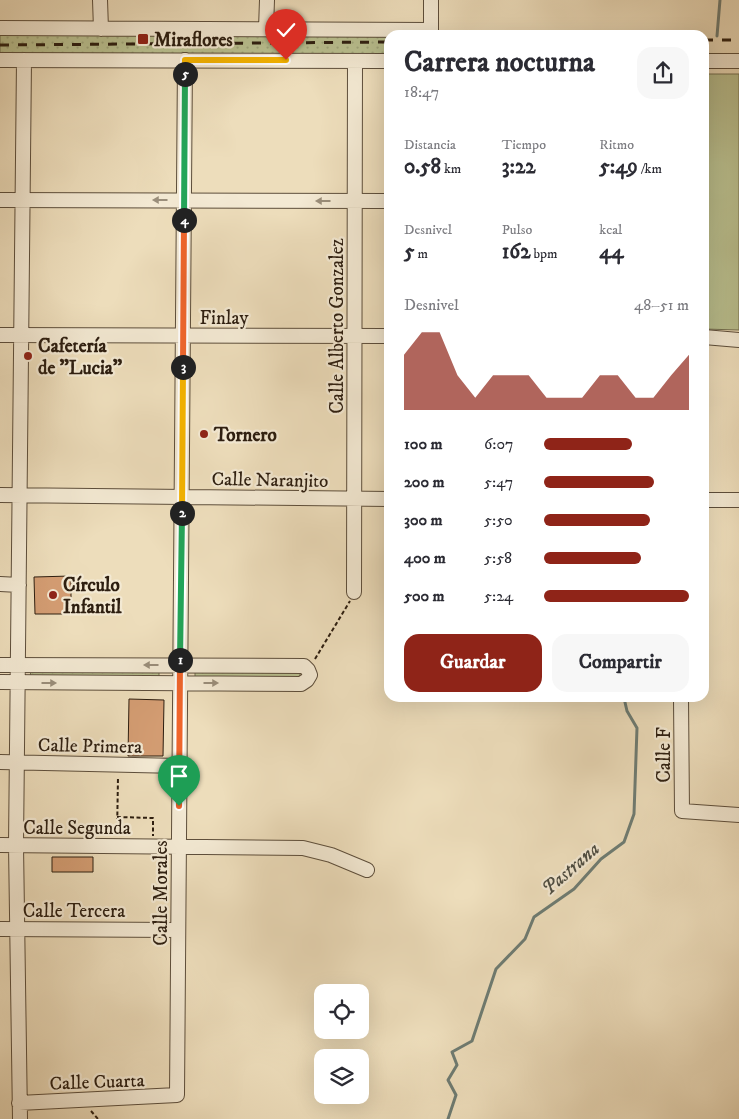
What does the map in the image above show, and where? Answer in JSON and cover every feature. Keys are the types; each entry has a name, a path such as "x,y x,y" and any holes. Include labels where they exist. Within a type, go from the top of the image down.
{"street":[{"path":"100,0 101,29"},
{"path":"266,29 267,0"},
{"path":"0,28 431,30 431,0"},
{"path":"0,60 384,61"},
{"path":"20,1119 16,845 24,60"},
{"name":"Calle Morales","path":"177,1095 185,60"},
{"name":"Calle Alberto Gonzalez","path":"354,592 355,61"},
{"path":"709,61 739,61"},
{"path":"0,200 384,201"},
{"name":"Finlay","path":"0,335 384,336"},
{"path":"709,337 739,340"},
{"name":"Calle Naranjito","path":"0,495 384,500"},
{"path":"709,500 739,500"},
{"path":"0,584 19,585"},
{"path":"0,665 304,666 310,675 301,684 0,682"},
{"name":"Calle F","path":"681,702 682,811 739,815"},
{"name":"Calle Primera","path":"0,762 179,766"},
{"name":"Calle Segunda","path":"0,845 303,848 331,855 367,870"},
{"name":"Calle Tercera","path":"0,929 178,930"},
{"name":"Calle Cuarta","path":"19,1103 177,1095"}],"path":[{"path":"308,670 346,612 354,592"},
{"path":"117,846 118,765"},
{"path":"117,817 153,818 153,846"}],"green space":[{"path":"384,32 384,56 0,55 0,33"},
{"path":"709,74 739,74 739,330 709,329"},
{"path":"31,669 159,670 159,679 30,678"},
{"path":"195,670 300,671 300,680 195,679"}],"building":[{"name":"Círculo Infantil","path":"71,576 71,614 35,614 34,577"},
{"path":"129,699 164,700 163,756 128,756"},
{"path":"52,857 93,857 93,872 52,872"}],"waterway":[{"name":"Pastrana","path":"717,36 720,0"},
{"name":"Pastrana","path":"448,1119 456,1095 448,1080 457,1065 452,1052 472,1041 496,969 525,939 534,917 574,889 601,859 624,842 634,814 637,728 627,711 625,702"}],"railway":[{"path":"709,40 739,40"},
{"path":"0,45 384,42"}],"place":[{"name":"Miraflores","path":"143,39"},
{"name":"Cafetería de \"Lucia\"","path":"28,356"},
{"name":"Tornero","path":"204,434"},
{"name":"Círculo Infantil","path":"53,595"}],"route":[{"path":"179,806 185,60 286,60"}]}
